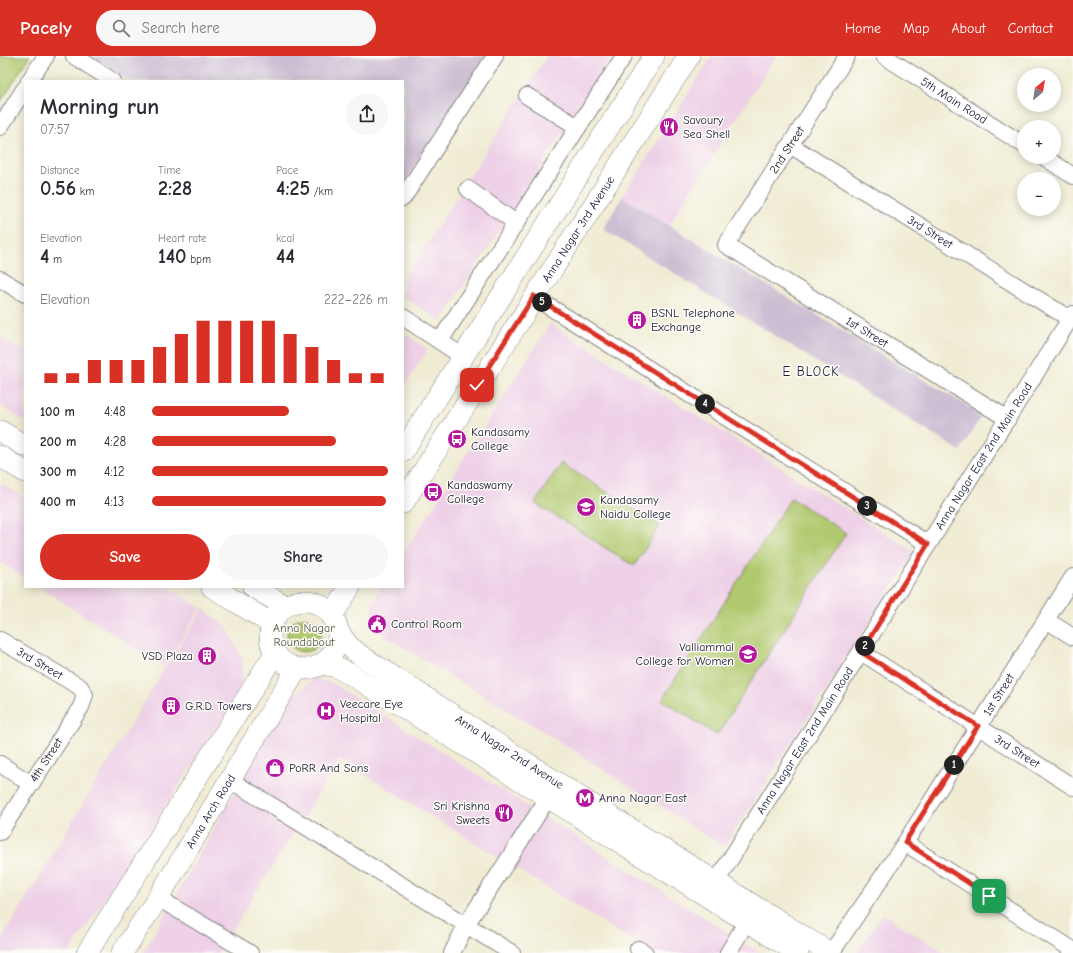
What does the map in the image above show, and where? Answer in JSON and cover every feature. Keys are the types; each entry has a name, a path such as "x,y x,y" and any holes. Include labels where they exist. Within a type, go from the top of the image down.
{"main road":[{"path":"404,449 654,56"},
{"name":"Anna Nagar 3rd Avenue","path":"404,502 534,296 689,56"},
{"path":"0,431 24,445"},
{"path":"0,456 24,471"},
{"path":"214,588 272,624"},
{"path":"255,588 285,606"},
{"path":"270,660 284,663 293,675 323,664 331,656 336,646 335,624 350,588"},
{"path":"87,953 270,660 272,624 277,614 285,606 314,594 335,624"},
{"name":"Anna Nagar 2nd Avenue","path":"335,624 348,645 361,656 578,796 830,953"},
{"name":"Anna Nagar 2nd Avenue","path":"323,664 336,666 350,674 798,953"},
{"name":"Anna Arch Road","path":"122,953 158,898 293,675"}],"street":[{"path":"30,80 46,56"},
{"path":"74,56 111,80"},
{"path":"404,196 495,56"},
{"path":"440,341 624,56"},
{"name":"2nd Street","path":"726,245 847,56"},
{"name":"5th Main Road","path":"884,56 1017,141"},
{"path":"0,127 20,109 24,92"},
{"path":"527,96 578,127"},
{"name":"3rd Street","path":"790,145 1072,316"},
{"path":"1055,164 1073,176"},
{"path":"468,190 516,223"},
{"name":"1st Street","path":"726,245 1008,418"},
{"path":"0,279 24,293"},
{"path":"534,296 928,544"},
{"name":"Anna Nagar East 2nd Main Road","path":"716,882 1072,316"},
{"path":"404,318 462,356"},
{"name":"1st Street","path":"830,953 905,842 1073,577"},
{"path":"1046,620 1073,638"},
{"name":"3rd Street","path":"0,640 80,687"},
{"name":"3rd Street","path":"861,652 1073,787"},
{"name":"4th Street","path":"0,832 81,707 85,695 80,687"},
{"path":"0,764 31,784"},
{"path":"230,780 512,953"},
{"path":"452,953 466,925 548,798"},
{"path":"905,842 1073,950"},
{"path":"158,898 250,953"},
{"path":"728,953 747,921"}],"shaded area":[{"path":"91,56 486,56 404,182 404,80 129,80"},
{"path":"547,56 613,56 441,321 404,297 404,279"},
{"path":"712,56 776,56 669,225 622,197"},
{"path":"622,197 982,415 960,451 603,229"},
{"path":"550,324 915,552 724,847 581,755 374,629 372,602 381,588 404,588 404,552"},
{"path":"404,334 428,349 404,386"},
{"path":"0,337 24,351 24,420 0,406"},
{"path":"0,483 24,497 24,577 0,562"},
{"path":"41,588 169,588 201,608 164,666"},
{"path":"203,609 227,627 242,659 241,691 69,953 0,953 0,942 166,666"},
{"path":"315,678 334,684 760,953 652,953 340,759 218,953 143,953 276,720 291,697"},
{"path":"883,914 945,953 856,953"}],"green space":[{"path":"0,56 30,56 0,103"},
{"path":"561,463 660,526 634,566 535,503"},
{"path":"791,498 846,533 717,735 662,700"},
{"name":"Anna Nagar Roundabout","path":"304,618 316,623 321,635 316,647 304,652 292,647 287,635 292,623"}],"place":[{"name":"Savoury Sea Shell","path":"669,127"},
{"name":"BSNL Telephone Exchange","path":"637,320"},
{"name":"Kandasamy College","path":"457,439"},
{"name":"Kandaswamy College","path":"433,492"},
{"name":"Kandasamy Naidu College","path":"586,507"},
{"name":"Control Room","path":"377,624"},
{"name":"Valliammal College for Women","path":"748,654"},
{"name":"VSD Plaza","path":"207,656"},
{"name":"G.R.D. Towers","path":"171,706"},
{"name":"Veecare Eye Hospital","path":"326,711"},
{"name":"PoRR And Sons","path":"275,768"},
{"name":"Anna Nagar East","path":"585,798"},
{"name":"Sri Krishna Sweets","path":"504,813"}],"district":[{"name":"E BLOCK","path":"811,371"}],"route":[{"path":"477,385 534,296 928,544 861,652 978,726 905,842 989,896"}]}
